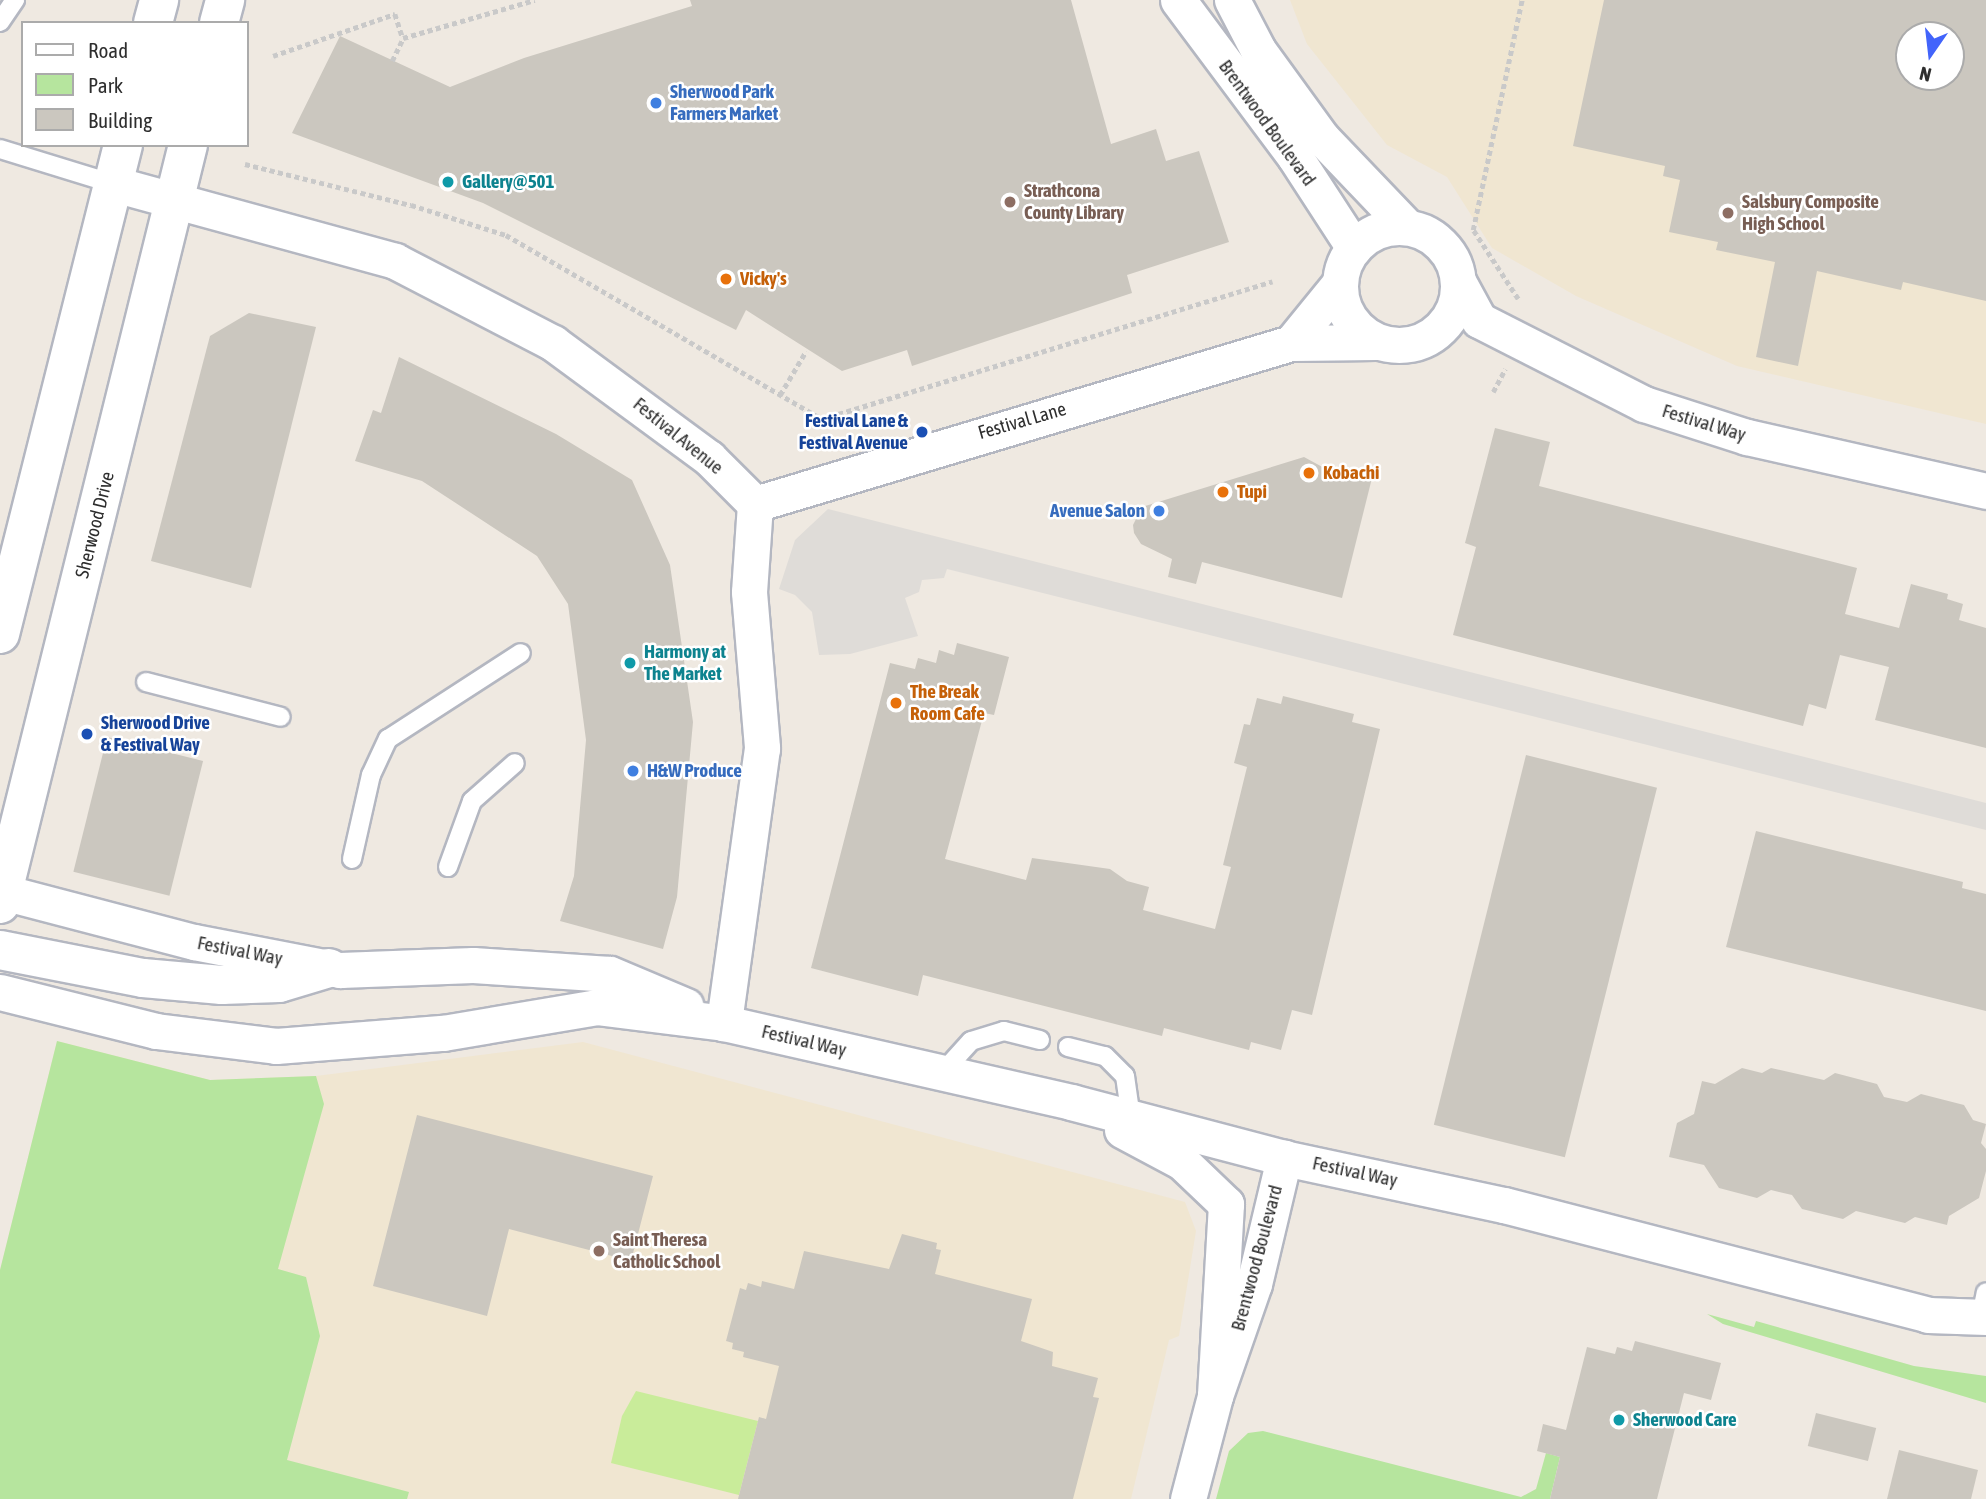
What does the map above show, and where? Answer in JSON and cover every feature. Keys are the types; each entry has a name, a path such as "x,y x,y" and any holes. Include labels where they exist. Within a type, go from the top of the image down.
{"main road":[{"path":"154,21 159,0"},
{"path":"220,21 225,0"},
{"path":"0,634 123,147"},
{"name":"Sherwood Drive","path":"1,896 187,147"},
{"path":"0,950 143,978 222,985 279,983 329,968"}],"street":[{"name":"Brentwood Boulevard","path":"1178,0 1295,157 1354,248"},
{"name":"Brentwood Boulevard","path":"1232,0 1258,50 1322,138 1407,228"},
{"name":"Festival Avenue","path":"114,184 395,261 541,337 688,441 755,503"},
{"path":"1291,343 1340,283 1354,248 1369,235 1407,228 1427,233 1443,246 1455,264 1459,284 1448,322 1433,336 1414,344 1378,342 1349,318 1340,283"},
{"name":"Festival Way","path":"1459,284 1479,320 1518,343 1644,404 1748,437 1986,491"},
{"name":"Festival Lane","path":"755,503 1291,343 1378,342"},
{"path":"724,1023 762,748 749,592 755,503"},
{"name":"Festival Way","path":"1,896 194,942 329,968 473,965 610,974 724,1023"},
{"name":"Festival Way","path":"0,992 156,1031 276,1046 443,1033 596,1007 724,1023 1071,1102 1284,1158 1504,1205 1928,1315 1984,1309"},
{"path":"1071,1102 1182,1162 1226,1204 1215,1396 1188,1499"},
{"name":"Brentwood Boulevard","path":"1215,1396 1254,1284 1284,1158"}],"lane":[{"path":"0,22 15,0"},
{"path":"0,149 114,184"},
{"path":"352,859 372,775 388,738 521,653"},
{"path":"146,682 281,717"},
{"path":"448,867 472,801 515,763"},
{"path":"942,1073 971,1041 1004,1031 1040,1040"},
{"path":"1068,1047 1105,1056 1125,1076 1131,1118"}],"path":[{"path":"403,38 535,0"},
{"path":"1518,343 1523,308 1473,230 1522,0"},
{"path":"273,56 395,14 403,38 392,61"},
{"path":"246,164 411,205 506,235 822,419 1272,281"},
{"path":"780,395 806,351"}],"shaded area":[{"name":"Salsbury Composite High School","path":"1290,0 1986,0 1986,424 1737,366 1576,296 1492,248 1447,177 1387,145 1307,44"},
{"path":"828,509 1986,803 1986,830 947,569 944,578 922,580 919,592 905,598 918,636 850,654 819,655 812,612 795,595 779,589 795,540"},
{"name":"Saint Theresa Catholic School","path":"57,1041 210,1080 316,1076 583,1042 1185,1202 1196,1231 1179,1336 1169,1340 1131,1499 0,1499 0,1270"}],"green space":[{"path":"57,1041 210,1080 316,1076 324,1104 278,1269 306,1277 320,1336 287,1460 409,1492 407,1499 0,1499 0,1270"},
{"path":"1707,1314 1754,1327 1756,1321 1914,1366 1986,1376 1986,1403 1723,1324"},
{"path":"636,1391 758,1421 739,1495 611,1463 622,1416"},
{"path":"1263,1431 1521,1497 1536,1489 1546,1453 1560,1457 1550,1499 1216,1499 1229,1451 1248,1433"}],"building":[{"path":"690,0 1071,0 1111,144 1156,129 1166,161 1199,151 1229,242 1127,275 1132,293 912,366 907,350 842,371 746,310 736,330 483,203 292,133 340,36 450,87 524,58 692,6"},
{"name":"Salsbury Composite High School","path":"1604,0 1986,0 1986,301 1903,282 1901,290 1817,271 1798,366 1756,357 1775,262 1716,250 1718,242 1669,232 1680,180 1663,176 1665,166 1573,146"},
{"path":"249,313 316,327 251,588 151,561 210,336"},
{"name":"Harmony at The Market","path":"399,357 556,434 632,480 670,565 693,722 677,897 663,949 560,921 574,876 586,740 568,604 537,556 422,481 355,461 373,410 381,413"},
{"path":"1495,428 1550,442 1539,486 1857,568 1845,614 1899,628 1911,584 1948,594 1947,599 1963,604 1959,620 1986,628 1986,748 1875,720 1889,667 1840,655 1826,709 1809,704 1803,726 1453,635 1476,547 1465,543"},
{"path":"1304,457 1339,476 1373,474 1342,598 1202,562 1196,584 1168,577 1172,559 1141,544 1134,533 1133,525 1142,507"},
{"path":"957,643 1009,657 994,715 984,713 945,859 1026,880 1032,858 1110,869 1127,881 1149,887 1143,910 1215,929 1231,867 1223,865 1247,767 1234,763 1244,724 1250,725 1257,698 1281,704 1283,696 1354,714 1352,722 1380,729 1312,1015 1292,1010 1281,1050 1251,1042 1249,1050 1164,1028 1162,1036 923,975 918,996 811,968 890,663 915,669 918,658 936,663 939,650 954,655"},
{"path":"107,737 203,761 169,896 73,872"},
{"path":"1526,755 1657,788 1565,1157 1434,1125"},
{"path":"1756,831 1963,882 1962,888 1986,894 1986,1011 1726,947"},
{"path":"1742,1068 1762,1073 1771,1068 1824,1080 1835,1073 1877,1084 1884,1097 1907,1102 1921,1094 1964,1105 1973,1120 1986,1124 1981,1143 1986,1149 1986,1171 1979,1198 1949,1216 1947,1225 1915,1217 1905,1223 1856,1211 1843,1219 1802,1209 1792,1195 1771,1190 1757,1198 1719,1188 1704,1165 1669,1157 1677,1123 1694,1114 1702,1081 1715,1084"},
{"path":"417,1115 653,1176 631,1261 509,1229 487,1316 373,1286"},
{"name":"Saint Theresa Catholic School","path":"902,1234 937,1243 936,1249 941,1250 935,1274 1032,1299 1021,1341 1053,1352 1052,1366 1098,1378 1093,1397 1099,1398 1073,1499 738,1499 759,1417 766,1419 779,1366 743,1357 744,1352 732,1349 733,1343 726,1341 740,1288 746,1290 748,1283 761,1287 762,1281 794,1289 804,1251 889,1269"},
{"name":"Sherwood Care","path":"1635,1341 1721,1363 1711,1400 1684,1393 1657,1499 1550,1499 1560,1457 1537,1451 1543,1424 1566,1430 1587,1347 1615,1354 1617,1347 1632,1351"},
{"path":"1816,1413 1876,1428 1868,1461 1808,1446"},
{"path":"1899,1450 1978,1470 1971,1499 1887,1499"}],"place":[{"name":"Sherwood Park Farmers Market","path":"656,103"},
{"name":"Gallery@501","path":"448,182"},
{"name":"Strathcona County Library","path":"1010,202"},
{"name":"Salsbury Composite High School","path":"1728,213"},
{"name":"Vicky's","path":"726,279"},
{"name":"Festival Lane & Festival Avenue","path":"922,432"},
{"name":"Kobachi","path":"1309,473"},
{"name":"Tupi","path":"1223,492"},
{"name":"Avenue Salon","path":"1159,511"},
{"name":"Harmony at The Market","path":"630,663"},
{"name":"The Break Room Cafe","path":"896,703"},
{"name":"Sherwood Drive & Festival Way","path":"87,734"},
{"name":"H&W Produce","path":"633,771"},
{"name":"Saint Theresa Catholic School","path":"599,1251"},
{"name":"Sherwood Care","path":"1619,1420"}]}
